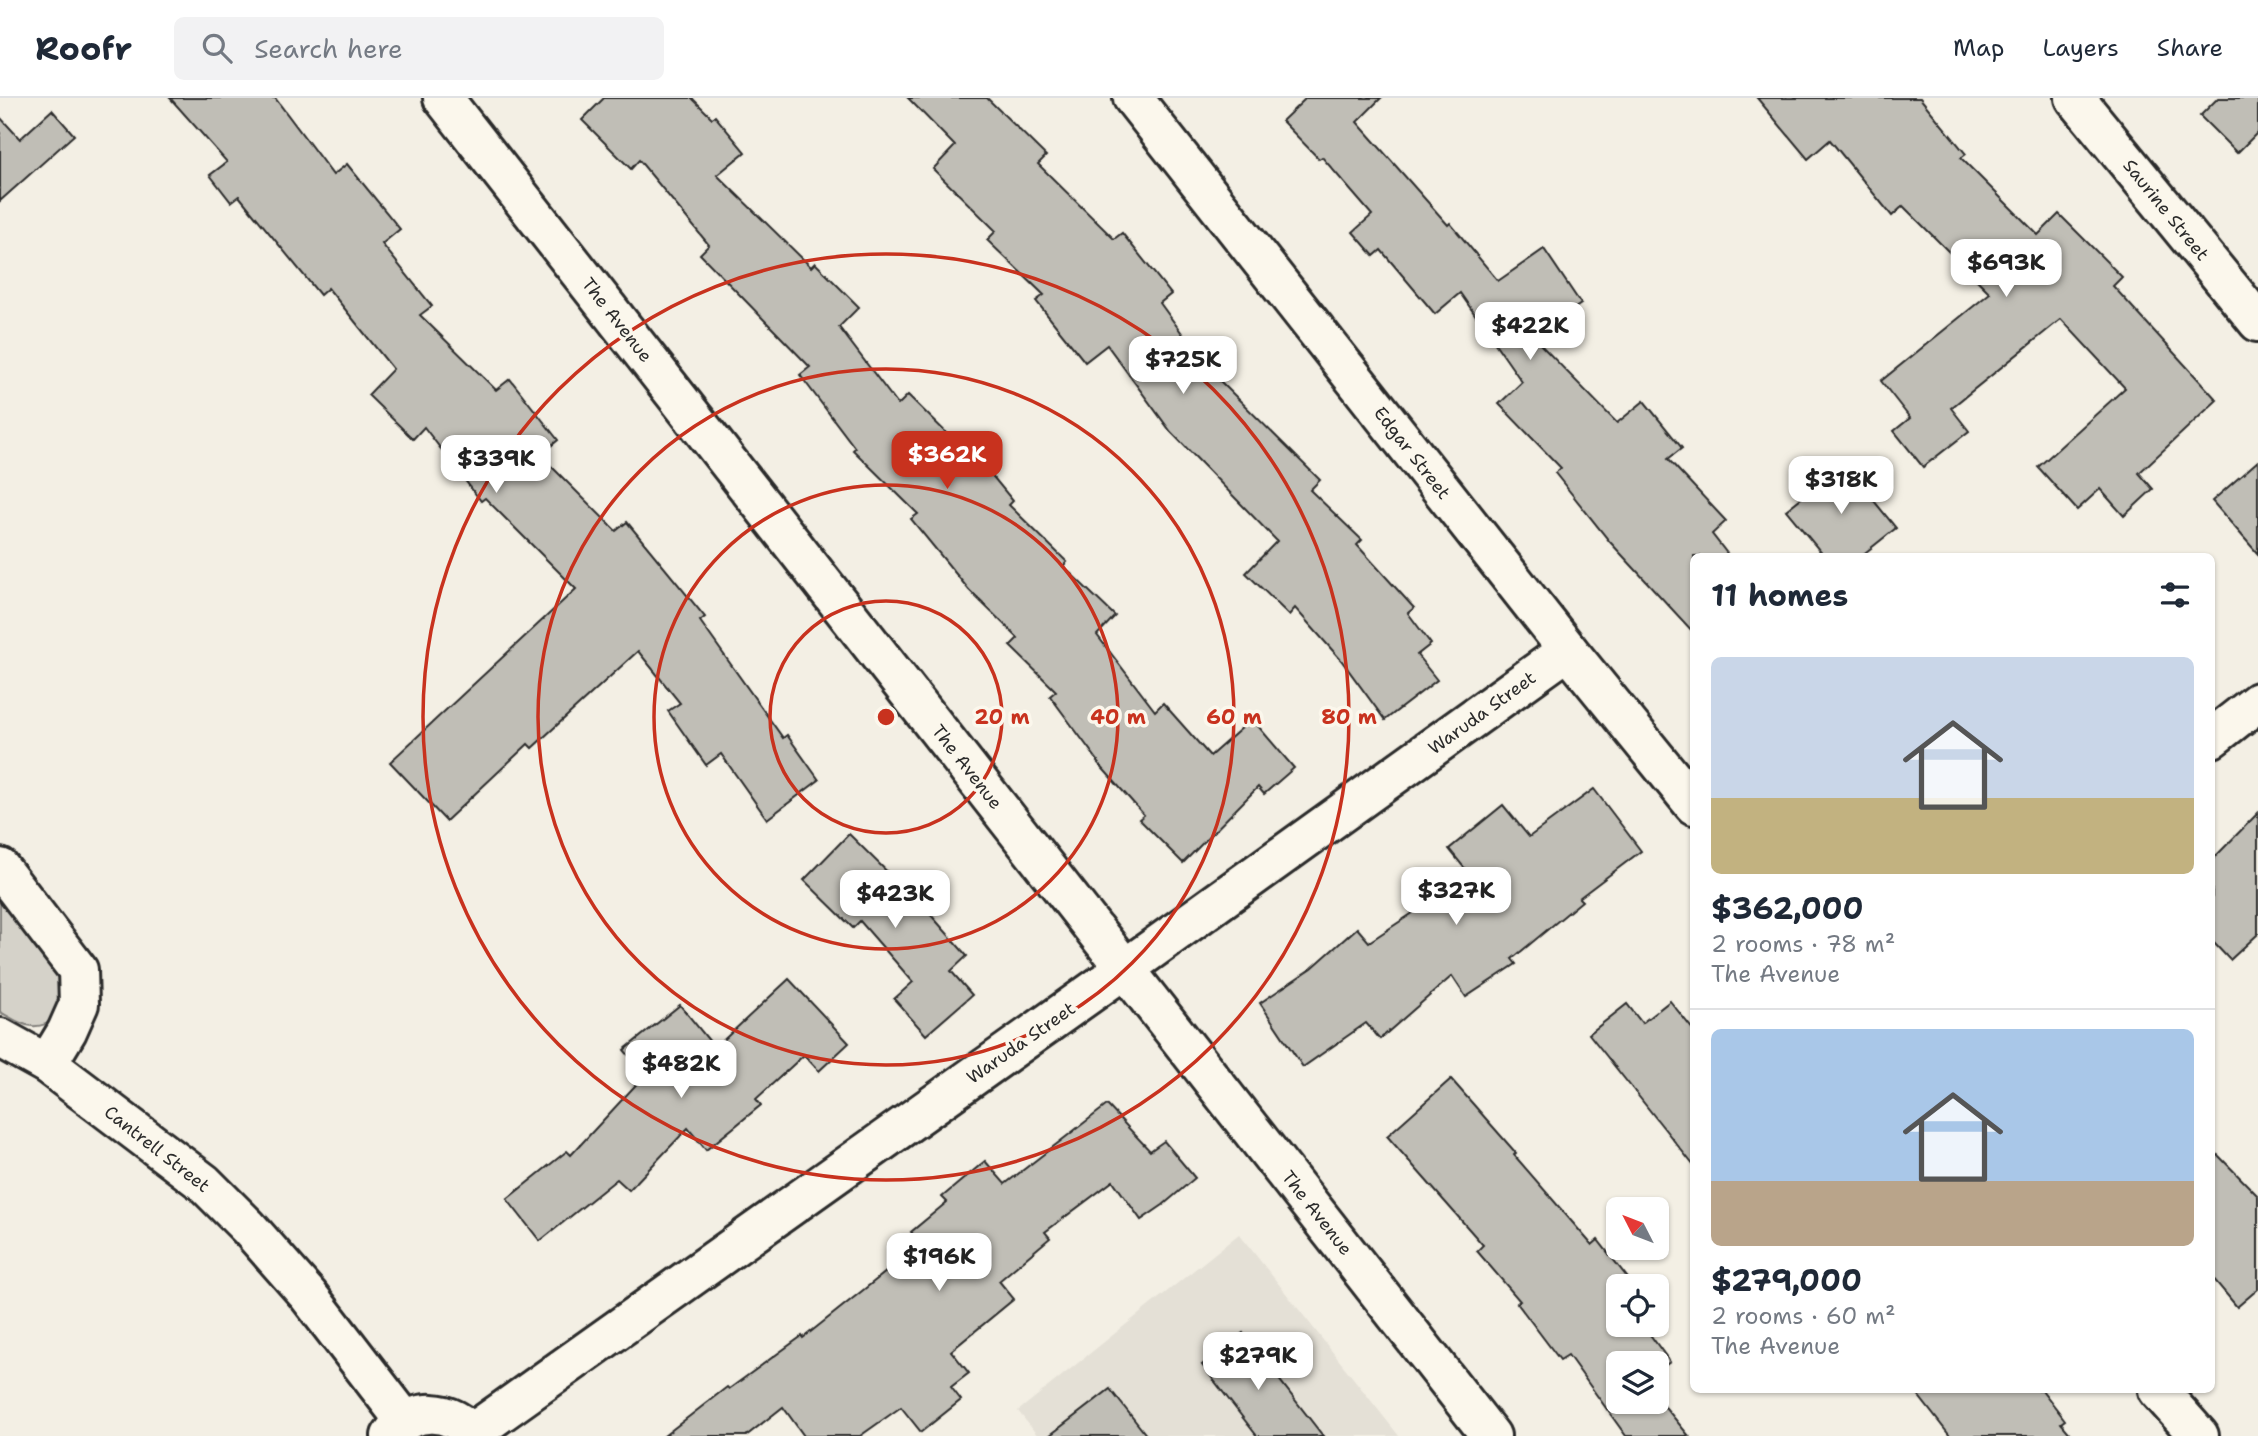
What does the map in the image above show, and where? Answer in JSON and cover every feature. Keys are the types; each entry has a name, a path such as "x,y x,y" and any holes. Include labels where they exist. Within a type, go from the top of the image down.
{"street":[{"name":"The Avenue","path":"443,98 1491,1436"},
{"name":"Edgar Street","path":"1133,98 1568,650 1690,800"},
{"name":"Saurine Street","path":"2075,98 2258,322"},
{"name":"Waruda Street","path":"472,1435 1568,650"},
{"path":"2215,736 2258,702"},
{"path":"0,868 78,971 79,1004 67,1031 47,1064"},
{"name":"Cantrell Street","path":"0,1038 47,1064 204,1183 248,1227 308,1295 398,1429"},
{"path":"2161,1393 2199,1436"},
{"path":"398,1429 419,1415 433,1413 448,1416 461,1423 472,1435"}],"shaded area":[{"path":"0,898 61,975 61,1017 43,1025 30,1026 0,1012"},
{"path":"1239,1234 1399,1436 1038,1436 1018,1411"}],"building":[{"path":"170,98 275,98 333,175 347,164 400,229 382,244 432,306 420,315 496,390 510,379 558,440 540,455 616,531 627,522 705,617 700,621 783,738 787,735 819,780 767,819 721,754 706,765 668,711 680,703 638,651 532,748 528,744 446,821 390,762 576,589 485,498 481,501 424,427 413,439 368,395 393,369 328,288 320,295 239,196 231,202 210,175 227,162"},
{"path":"604,98 692,98 712,118 715,116 745,152 717,175 811,267 815,263 859,307 839,327 898,405 908,395 978,464 981,462 1013,501 1009,505 1067,562 1063,566 1115,616 1097,635 1155,711 1163,703 1210,756 1252,719 1294,768 1264,794 1258,787 1183,863 1139,819 1144,815 1097,762 1050,696 1056,691 1010,646 1018,638 969,590 911,519 918,514 853,450 855,448 800,375 810,367 700,254 709,245 639,160 631,169 582,120"},
{"path":"908,98 987,98 1046,156 1038,164 1114,239 1122,233 1171,294 1160,303 1208,369 1320,480 1310,490 1362,540 1357,545 1414,608 1408,613 1431,644 1417,655 1437,680 1385,720 1341,660 1295,608 1289,615 1246,573 1277,541 1171,432 1107,345 1085,362 1036,301 1044,295 987,240 996,231 933,169 955,146"},
{"path":"1306,98 1381,98 1357,122 1448,225 1450,223 1498,281 1544,249 1581,304 1533,337 1617,423 1644,401 1682,448 1668,459 1726,521 1712,534 1727,553 1690,553 1690,629 1610,542 1555,473 1561,468 1499,404 1522,382 1460,293 1435,314 1381,250 1374,256 1353,232 1372,215 1322,157 1319,159 1282,121"},
{"path":"1757,98 1920,98 1966,154 1961,158 2038,235 2059,214 2122,277 2113,286 2217,400 2139,473 2153,489 2124,516 2100,489 2077,510 2038,467 2125,388 2061,319 1951,408 1969,431 1923,467 1894,431 1910,418 1881,381 1990,293 1903,206 1892,216 1830,140 1808,159"},
{"path":"2218,98 2258,98 2258,132 2237,153 2200,116"},
{"path":"52,110 74,135 0,201 0,117 20,139"},
{"path":"2258,461 2258,554 2212,501"},
{"path":"1844,464 1896,528 1865,553 1822,553 1786,510"},
{"path":"1594,789 1641,851 1579,898 1582,901 1512,959 1516,964 1466,997 1452,976 1380,1039 1366,1023 1303,1067 1260,1003 1312,968 1357,928 1369,942 1470,875 1449,849 1503,805 1529,837"},
{"path":"2258,813 2258,934 2230,960 2215,944 2215,857"},
{"path":"849,834 930,914 967,956 951,971 972,995 926,1035 894,999 913,982 860,921 853,928 804,880"},
{"path":"789,979 849,1043 819,1071 804,1055 756,1099 761,1105 706,1150 688,1128 629,1190 617,1179 540,1241 507,1199 567,1151 571,1155 645,1075 624,1050 680,1005 715,1048"},
{"path":"1670,1001 1690,1026 1690,1161 1589,1034 1627,1004 1642,1023"},
{"path":"1451,1079 1592,1245 1598,1240 1606,1250 1606,1260 1614,1260 1625,1274 1606,1274 1606,1337 1652,1337 1662,1351 1606,1351 1606,1408 1568,1355 1560,1360 1517,1303 1520,1301 1477,1251 1483,1245 1387,1136"},
{"path":"1107,1105 1150,1151 1164,1141 1195,1178 1141,1220 1113,1181 1045,1232 1050,1238 999,1281 1014,1299 951,1351 969,1373 951,1387 961,1400 921,1432 901,1407 860,1436 804,1436 783,1407 746,1436 664,1436 727,1387 729,1389 802,1336 803,1338 921,1244 911,1232 947,1202 942,1197 985,1161 1005,1184"},
{"path":"2215,1152 2258,1196 2258,1289 2237,1307 2215,1281"},
{"path":"1243,1333 1323,1436 1257,1436 1202,1365"},
{"path":"1110,1389 1147,1436 1049,1436"},
{"path":"1916,1393 2044,1393 2065,1420 2061,1423 2072,1436 1950,1436"},
{"path":"1669,1412 1689,1436 1626,1436 1610,1414 1669,1414"}]}
